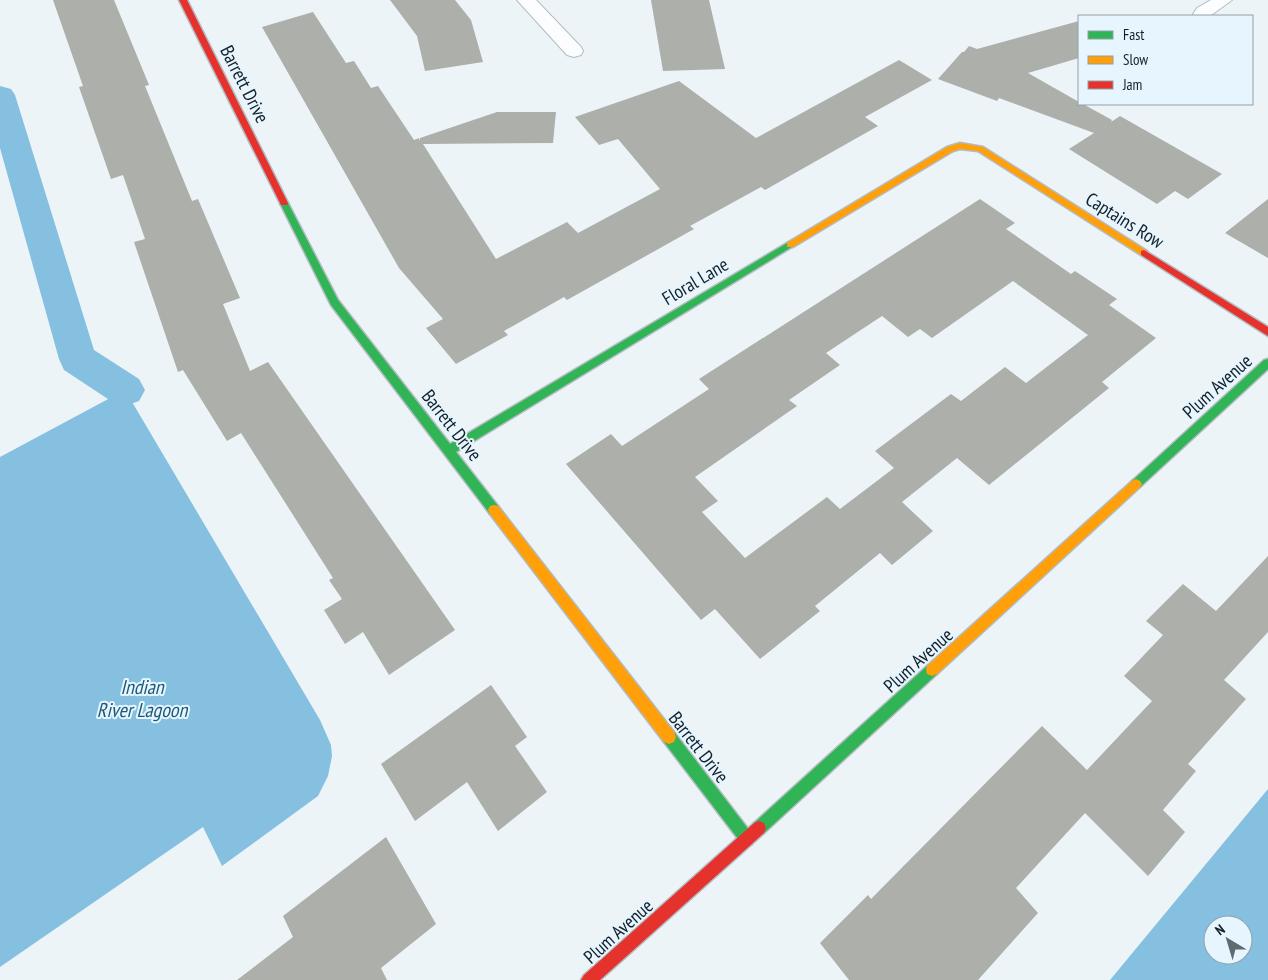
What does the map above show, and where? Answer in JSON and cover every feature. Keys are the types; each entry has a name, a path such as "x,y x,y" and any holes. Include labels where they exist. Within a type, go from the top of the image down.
{"street":[{"name":"Barrett Drive","path":"183,0 334,302 747,839"},
{"path":"526,0 574,51"},
{"path":"1202,15 1203,12 1223,0"},
{"name":"Floral Lane","path":"449,450 950,149 960,146"},
{"name":"Captains Row","path":"960,146 980,149 1268,332"},
{"name":"Plum Avenue","path":"589,980 747,839 1268,363"}],"water":[{"name":"Indian River Lagoon","path":"125,390 320,720 331,745 332,756 328,776 318,796 222,866 203,827 0,967 0,457"},
{"path":"1268,789 1268,980 1110,980"}],"building":[{"path":"53,0 114,0 149,85 145,86 192,201 198,199 240,298 223,304 250,371 268,362 455,630 389,675 363,632 345,644 324,610 342,599 329,580 333,578 241,433 227,441 183,370 178,372 134,242 145,239 123,175 111,179 79,87 83,86"},
{"path":"390,0 455,0 471,20 483,62 425,71 417,36"},
{"path":"651,0 709,0 725,69 663,71"},
{"path":"313,12 346,63 354,61 371,88 378,86 414,140 419,138 420,141 420,138 497,112 556,112 553,143 423,144 496,259 567,222 578,233 660,189 618,139 599,145 575,117 679,81 756,138 899,60 932,80 865,117 878,126 765,190 761,187 690,226 694,229 567,300 564,297 504,331 508,335 456,364 426,328 443,319 399,268 262,27"},
{"path":"1078,21 1078,58 1028,73 1078,101 1078,105 1085,105 1112,120 1111,122 1120,116 1222,174 1188,199 1175,191 1157,204 1069,149 1094,133 999,98 997,101 938,79 969,46 977,49"},
{"path":"980,199 1015,223 1006,229 1071,274 1075,271 1117,299 1109,305 1156,338 1102,382 1109,388 989,485 957,458 902,502 933,531 892,565 880,553 815,606 820,611 760,659 715,609 701,620 566,464 611,434 622,446 709,389 699,379","holes":["1013,281 1088,335 1026,383 1005,367 961,401 951,394 875,451 894,468 840,509 827,497 745,558 702,512 718,501 695,477 797,406 789,400 840,365 826,353 882,316 908,337 920,329 932,338"]},
{"path":"1268,199 1268,258 1225,233"},
{"path":"1268,556 1268,632 1224,680 1246,699 1188,764 1196,771 1163,810 1185,832 1148,876 1085,813 1016,888 1038,913 978,980 849,980 820,943 868,895 871,899 1042,726 1087,770 1152,701 1124,676 1163,635 1146,621 1183,584 1216,611"},
{"path":"491,685 527,737 515,746 547,792 498,831 467,782 415,821 381,764"},
{"path":"386,837 436,924 381,968 387,980 237,980 293,937 283,916"}],"waterway":[{"path":"0,95 78,359 125,390"}],"traffic: fast":[{"path":"284,203 334,302 494,510"},
{"path":"449,450 790,245"},
{"path":"1136,484 1268,363"},
{"path":"759,828 932,670"},
{"path":"669,737 747,839"}],"traffic: slow":[{"path":"790,245 950,149 960,146 980,149 1144,253"},
{"path":"932,670 1136,484"},
{"path":"494,510 669,737"}],"traffic: jam":[{"path":"183,0 284,203"},
{"path":"1144,253 1268,332"},
{"path":"589,980 759,828"}]}
